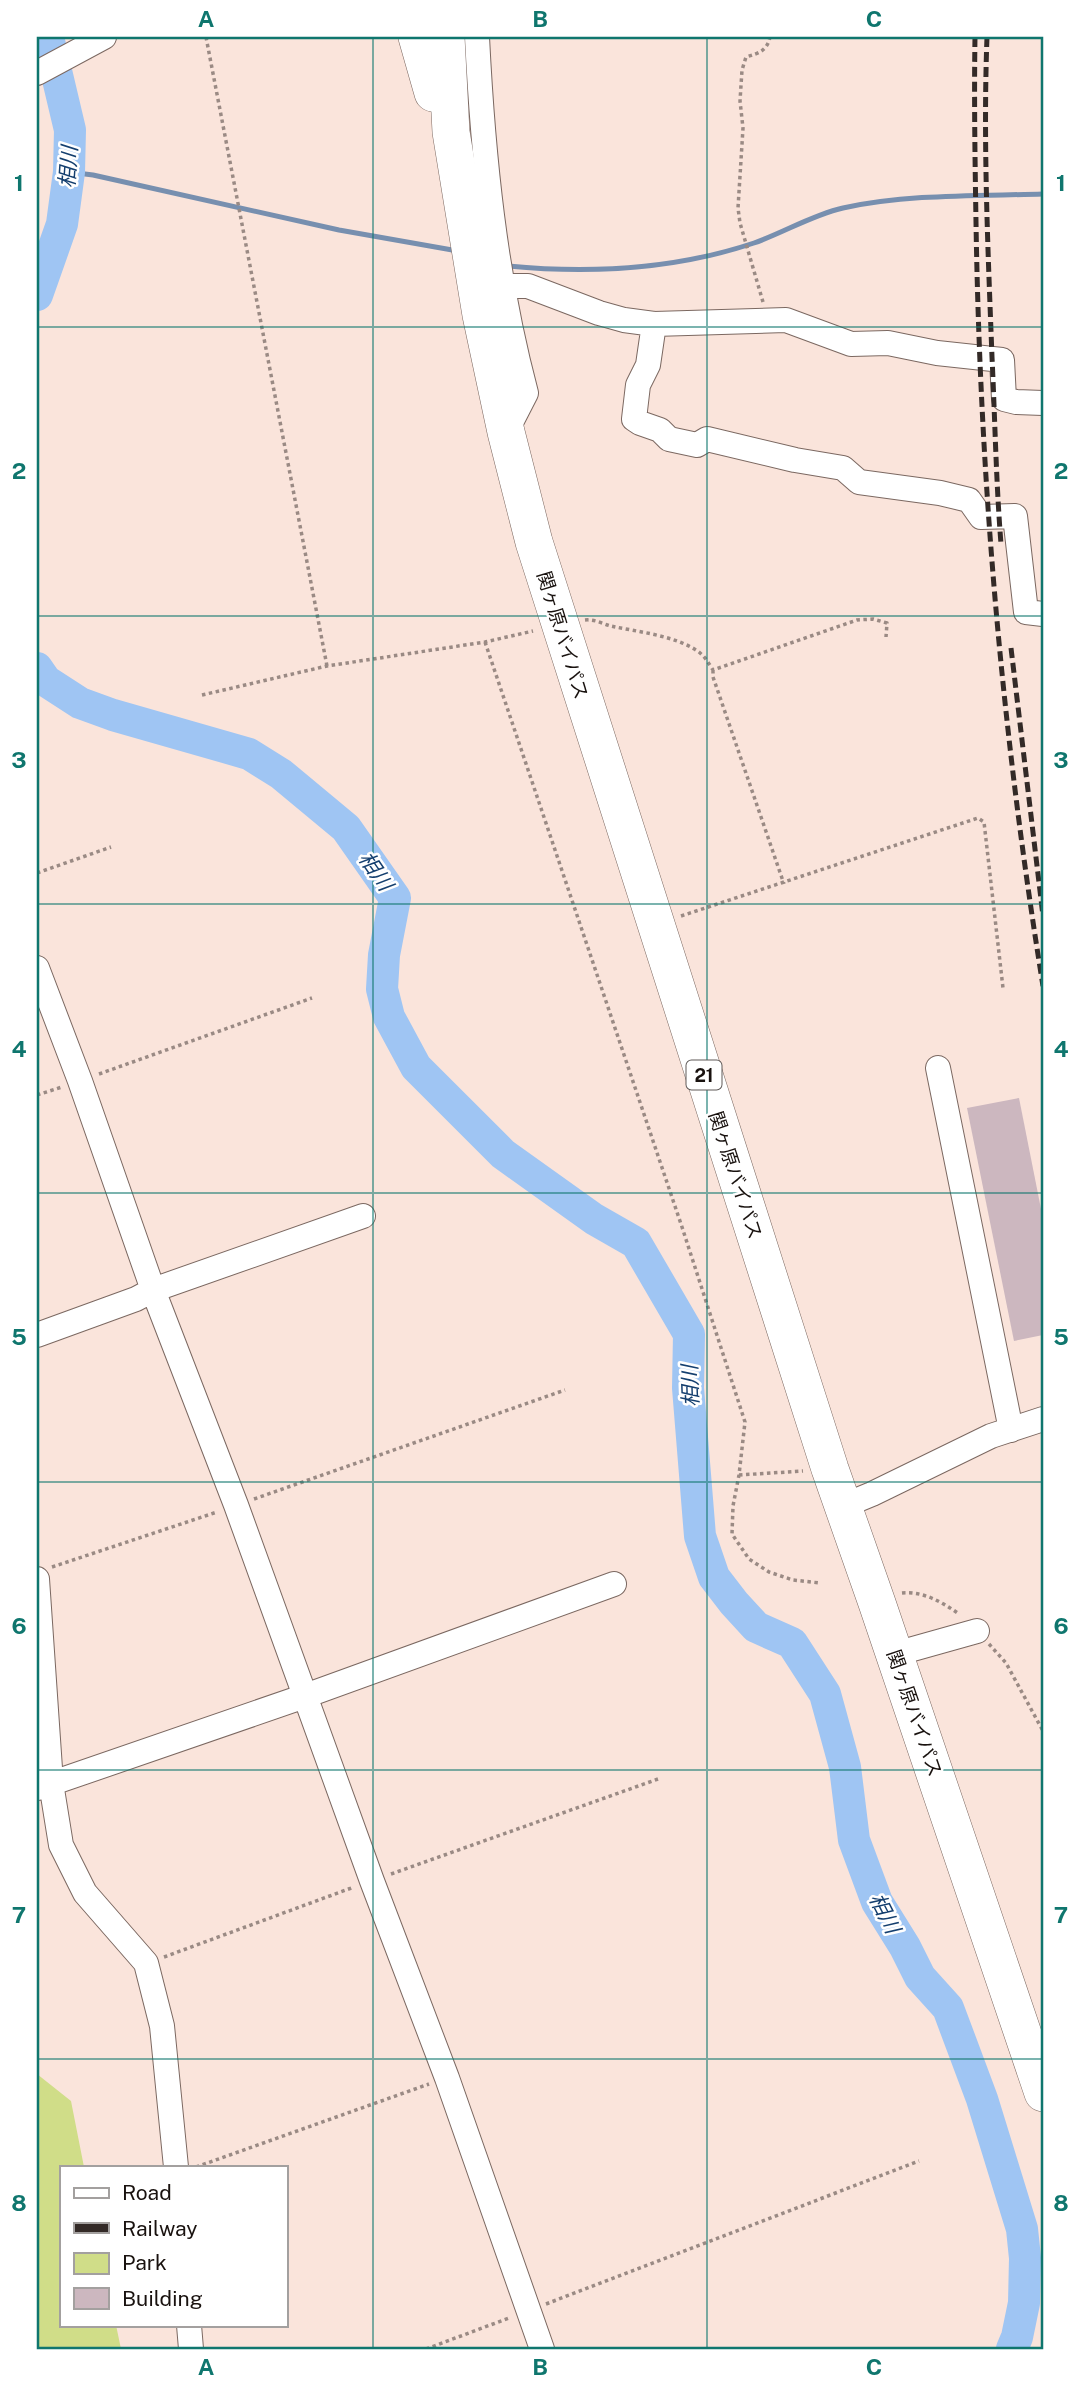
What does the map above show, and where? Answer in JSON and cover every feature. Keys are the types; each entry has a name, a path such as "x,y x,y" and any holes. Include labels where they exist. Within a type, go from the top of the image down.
{"highway":[{"path":"417,37 438,108 453,146"},
{"name":"関ヶ原バイパス","path":"446,37 453,146 481,315 506,432 534,542 830,1469 1043,2093"}],"street":[{"path":"37,73 104,37"},
{"path":"477,37 485,156 495,240 516,357 526,393 506,432"},
{"path":"502,286 528,286 624,320 654,324 786,320 851,344 888,343 937,353 1002,360 1004,399 1043,402"},
{"path":"654,324 648,365 638,385 634,411 634,419 640,424 660,430 670,439 697,445 707,439 843,468 859,482 940,493 969,500 981,517 1015,516 1026,612 1043,614"},
{"path":"37,968 80,1081 153,1290 236,1505 372,1881 447,2078 542,2349"},
{"path":"939,1068 1011,1430"},
{"path":"37,1335 136,1299 153,1290 363,1216"},
{"path":"843,1506 884,1489 991,1436 1043,1419"},
{"path":"43,1574 44,1786 61,1845 85,1893 146,1963 162,2026 176,2166"},
{"path":"44,1786 305,1696 614,1584"},
{"path":"895,1654 977,1631"},
{"path":"189,2326 191,2349"}],"path":[{"path":"206,37 327,666"},
{"path":"769,321 738,208 743,128 740,101 742,70 746,57 764,51 771,37"},
{"path":"202,695 327,666 485,642 590,619 677,642 694,648 713,670 736,747 784,884"},
{"path":"713,670 857,620 873,619 887,623 886,637"},
{"path":"485,642 745,1422 733,1506 732,1534 749,1559 769,1572 793,1580 821,1583"},
{"path":"656,924 978,818 984,822 1003,988"},
{"path":"37,873 111,847"},
{"path":"37,1095 312,998"},
{"path":"43,1574 565,1390"},
{"path":"739,1475 830,1469"},
{"path":"895,1593 913,1592 943,1603 977,1631 1006,1663 1043,1731"},
{"path":"146,1963 658,1779"},
{"path":"197,2166 447,2078"},
{"path":"426,2349 919,2161"}],"green space":[{"path":"37,2074 71,2101 84,2166 60,2166 60,2326 116,2326 121,2349 37,2349"}],"building":[{"path":"1019,1098 1043,1219 1043,1335 1014,1341 967,1108"}],"waterway":[{"name":"相川","path":"37,295 62,224 69,172 70,130 48,37"},
{"path":"69,172 93,175 339,230 458,251"},
{"path":"508,266 570,270 662,264 724,252 765,239 831,211 867,203 942,196 1043,194"},
{"name":"相川","path":"37,668 46,681 80,703 249,754 281,774 346,828 395,898 384,955 382,989 389,1017 416,1067 503,1154 594,1219 636,1243 689,1334 688,1388 700,1536 714,1577 734,1603 756,1627 792,1643 825,1694 845,1767 854,1840 877,1902 920,1977 948,2008 982,2099 1022,2229 1025,2258 1024,2303 1012,2349"}],"railway":[{"path":"975,37 978,318 988,510 1005,701 1043,986"},
{"path":"987,37 988,237 1001,544"},
{"path":"1011,648 1043,916"}]}
